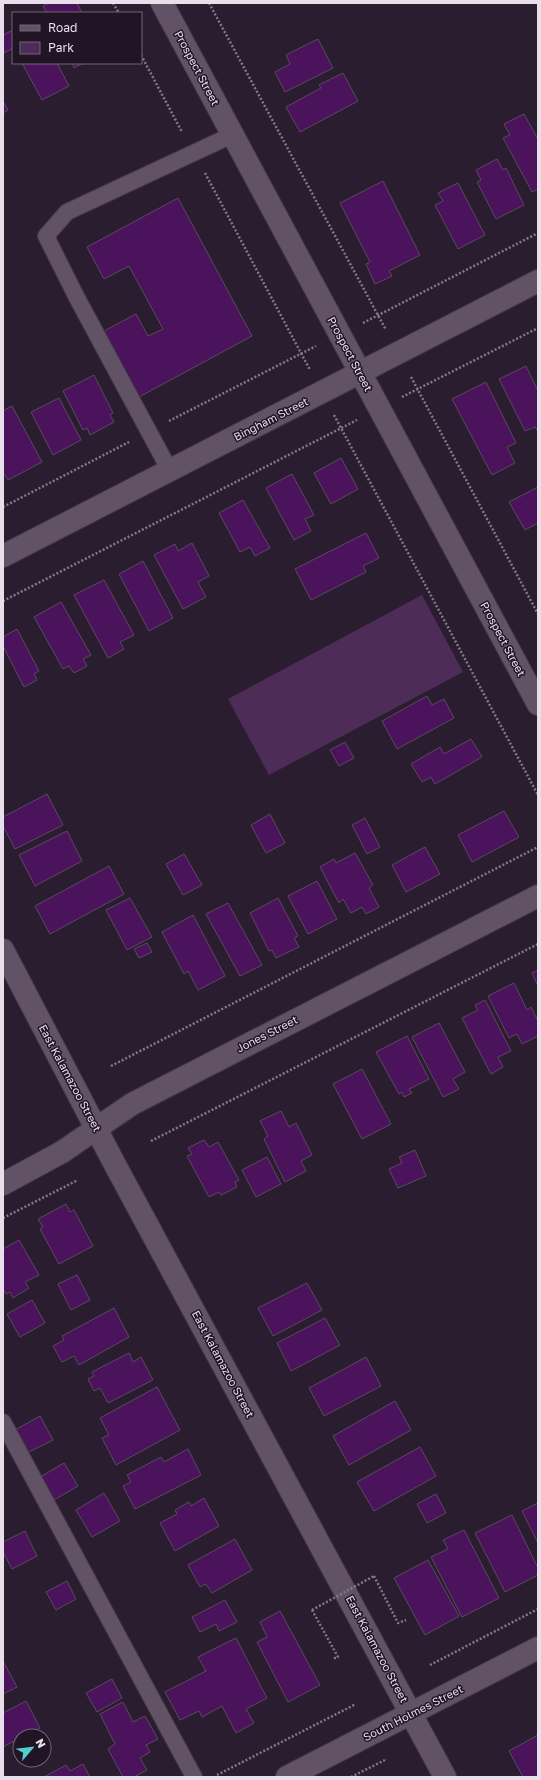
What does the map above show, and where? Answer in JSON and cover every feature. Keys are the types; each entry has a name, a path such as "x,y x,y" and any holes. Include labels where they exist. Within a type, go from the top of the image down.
{"street":[{"name":"Prospect Street","path":"162,3 538,704"},
{"name":"Bingham Street","path":"3,556 538,281"},
{"name":"Jones Street","path":"3,1184 62,1152 132,1104 538,896"},
{"name":"East Kalamazoo Street","path":"3,950 444,1777"},
{"name":"South Holmes Street","path":"287,1777 538,1648"}],"lane":[{"path":"170,471 76,296 46,236 67,212 232,135"},
{"path":"3,1422 194,1777"}],"path":[{"path":"113,3 118,12"},
{"path":"209,3 538,614"},
{"path":"142,57 538,794"},
{"path":"3,507 301,353 538,234"},
{"path":"3,601 538,328"},
{"path":"111,1066 538,847"},
{"path":"151,1141 538,944"},
{"path":"3,1218 78,1180"},
{"path":"332,1659 338,1656 312,1610 374,1576 398,1624 406,1620"},
{"path":"430,1665 538,1609"},
{"path":"213,1777 356,1704"},
{"path":"351,1777 387,1759"}],"green space":[{"path":"422,595 463,672 269,775 228,699"}],"building":[{"path":"49,3 77,3 82,12 46,12 43,6"},
{"path":"12,30 12,49 4,53 3,35"},
{"path":"318,39 333,68 285,92 275,72 290,64 286,55"},
{"path":"23,64 58,64 69,86 42,100"},
{"path":"72,64 81,64 74,68"},
{"path":"343,73 358,101 300,132 286,107 321,88 319,85"},
{"path":"3,101 8,110 3,113"},
{"path":"524,114 538,139 538,189 532,192 503,138 510,135 504,124"},
{"path":"497,159 503,170 506,168 524,205 496,219 477,182 481,180 476,170"},
{"path":"383,181 420,255 389,271 392,276 375,284 366,264 370,262 340,203"},
{"path":"458,183 485,235 458,249 435,205 443,201 438,193"},
{"path":"178,198 252,336 139,397 104,331 136,314 148,336 163,329 129,266 104,279 87,247"},
{"path":"526,366 538,391 538,432 535,427 525,431 499,379"},
{"path":"94,375 113,413 110,415 114,422 90,435 87,428 83,430 63,391"},
{"path":"486,382 516,443 507,447 515,463 492,475 452,399"},
{"path":"59,398 81,440 53,455 31,412"},
{"path":"12,406 42,462 8,480 3,472 3,411"},
{"path":"341,458 358,489 331,504 314,473"},
{"path":"292,474 314,515 305,519 311,531 294,540 266,488"},
{"path":"538,487 538,523 525,530 509,502"},
{"path":"243,500 270,548 255,556 250,547 240,552 219,513"},
{"path":"366,533 379,558 363,566 366,572 311,600 295,569"},
{"path":"192,543 209,576 198,582 206,597 183,609 154,555 175,544 178,551"},
{"path":"143,561 173,618 149,631 119,574"},
{"path":"104,580 134,635 120,642 124,649 108,658 74,595"},
{"path":"61,602 91,655 83,659 87,666 74,673 69,666 63,669 34,617"},
{"path":"17,629 39,671 34,674 37,680 24,687 3,646 3,637"},
{"path":"427,696 432,705 444,699 454,718 397,749 382,721"},
{"path":"471,739 482,757 435,784 431,777 422,782 411,764 440,747 444,754"},
{"path":"345,742 354,758 339,766 330,750"},
{"path":"47,794 63,825 15,849 3,826 3,817"},
{"path":"504,811 519,837 472,862 458,835"},
{"path":"270,814 285,843 266,853 251,825"},
{"path":"365,818 380,847 367,854 352,825"},
{"path":"67,831 82,861 35,886 19,855"},
{"path":"425,847 440,874 406,892 392,865"},
{"path":"355,853 373,885 369,888 379,907 366,914 362,907 351,913 343,899 339,903 320,867 334,859 336,863"},
{"path":"184,854 202,885 183,895 166,864"},
{"path":"109,866 124,894 50,934 35,906"},
{"path":"317,881 337,919 308,934 288,896"},
{"path":"130,898 152,937 127,950 106,910"},
{"path":"278,898 298,936 294,938 299,947 276,958 272,950 269,951 250,913"},
{"path":"228,903 262,965 240,976 206,914"},
{"path":"193,915 225,976 198,990 188,971 184,974 162,932"},
{"path":"147,943 152,952 139,958 134,949"},
{"path":"538,970 538,986 532,973"},
{"path":"514,983 527,1010 531,1007 538,1021 538,1036 522,1044 517,1034 509,1038 488,996"},
{"path":"485,1000 511,1051 498,1057 503,1067 491,1074 462,1018 478,1010 475,1005"},
{"path":"439,1023 465,1072 453,1079 459,1089 443,1097 412,1037"},
{"path":"407,1036 429,1079 409,1089 412,1093 404,1097 402,1092 399,1094 376,1052"},
{"path":"362,1069 391,1124 362,1139 333,1084"},
{"path":"281,1111 289,1127 296,1123 312,1155 301,1161 306,1171 285,1182 264,1139 268,1136 260,1121"},
{"path":"204,1140 209,1147 218,1142 239,1180 235,1182 237,1187 221,1195 219,1192 209,1197 187,1156 192,1154 188,1148"},
{"path":"415,1150 426,1176 398,1188 389,1169 402,1163 399,1157"},
{"path":"267,1157 281,1184 256,1197 242,1170"},
{"path":"66,1204 70,1212 74,1210 93,1246 59,1264 40,1229 43,1227 38,1219"},
{"path":"19,1240 39,1275 25,1282 29,1288 13,1298 10,1292 6,1294 3,1289 3,1249"},
{"path":"77,1275 90,1300 71,1310 58,1284"},
{"path":"307,1283 322,1310 273,1336 258,1308"},
{"path":"32,1300 45,1323 20,1337 7,1314"},
{"path":"114,1308 129,1337 79,1365 74,1356 62,1362 53,1346 64,1340 62,1336"},
{"path":"325,1318 340,1345 291,1371 277,1343"},
{"path":"129,1353 133,1362 141,1357 153,1380 108,1403 100,1388 94,1391 88,1379 94,1376 92,1372"},
{"path":"366,1357 381,1386 324,1416 309,1388"},
{"path":"157,1387 180,1430 116,1465 102,1438 109,1435 100,1418"},
{"path":"395,1401 411,1430 349,1465 333,1436"},
{"path":"40,1416 53,1440 27,1453 15,1430"},
{"path":"420,1447 436,1476 374,1511 357,1482"},
{"path":"188,1449 201,1475 135,1509 123,1486 131,1482 127,1475 161,1457 164,1462"},
{"path":"64,1463 78,1486 54,1500 40,1477"},
{"path":"104,1493 120,1521 92,1537 76,1510"},
{"path":"436,1494 446,1513 427,1523 417,1504"},
{"path":"204,1498 219,1526 175,1551 160,1523 177,1514 175,1510 189,1502 191,1506"},
{"path":"538,1503 538,1543 522,1511"},
{"path":"512,1515 538,1568 538,1575 505,1592 475,1533"},
{"path":"464,1530 499,1598 462,1617 431,1557 448,1549 443,1540"},
{"path":"25,1531 37,1556 12,1569 3,1552 3,1542"},
{"path":"235,1539 252,1570 212,1593 206,1584 200,1587 188,1565"},
{"path":"428,1560 459,1616 425,1635 394,1578"},
{"path":"67,1581 76,1599 56,1610 46,1592"},
{"path":"225,1600 237,1622 219,1631 216,1624 200,1632 192,1617"},
{"path":"280,1611 320,1685 288,1702 257,1642 267,1637 260,1622"},
{"path":"236,1638 267,1698 246,1709 254,1723 236,1733 222,1706 202,1717 199,1711 180,1720 165,1692 206,1671 198,1657"},
{"path":"3,1661 17,1687 3,1694"},
{"path":"112,1679 122,1698 97,1712 86,1693"},
{"path":"26,1701 40,1728 12,1728 12,1742 3,1747 3,1713"},
{"path":"123,1702 133,1722 145,1716 158,1739 146,1745 150,1752 140,1758 147,1770 134,1777 123,1777 108,1749 115,1744 100,1714"},
{"path":"538,1735 538,1777 523,1777 509,1751"},
{"path":"83,1764 90,1777 44,1777 66,1765 70,1771"}]}
